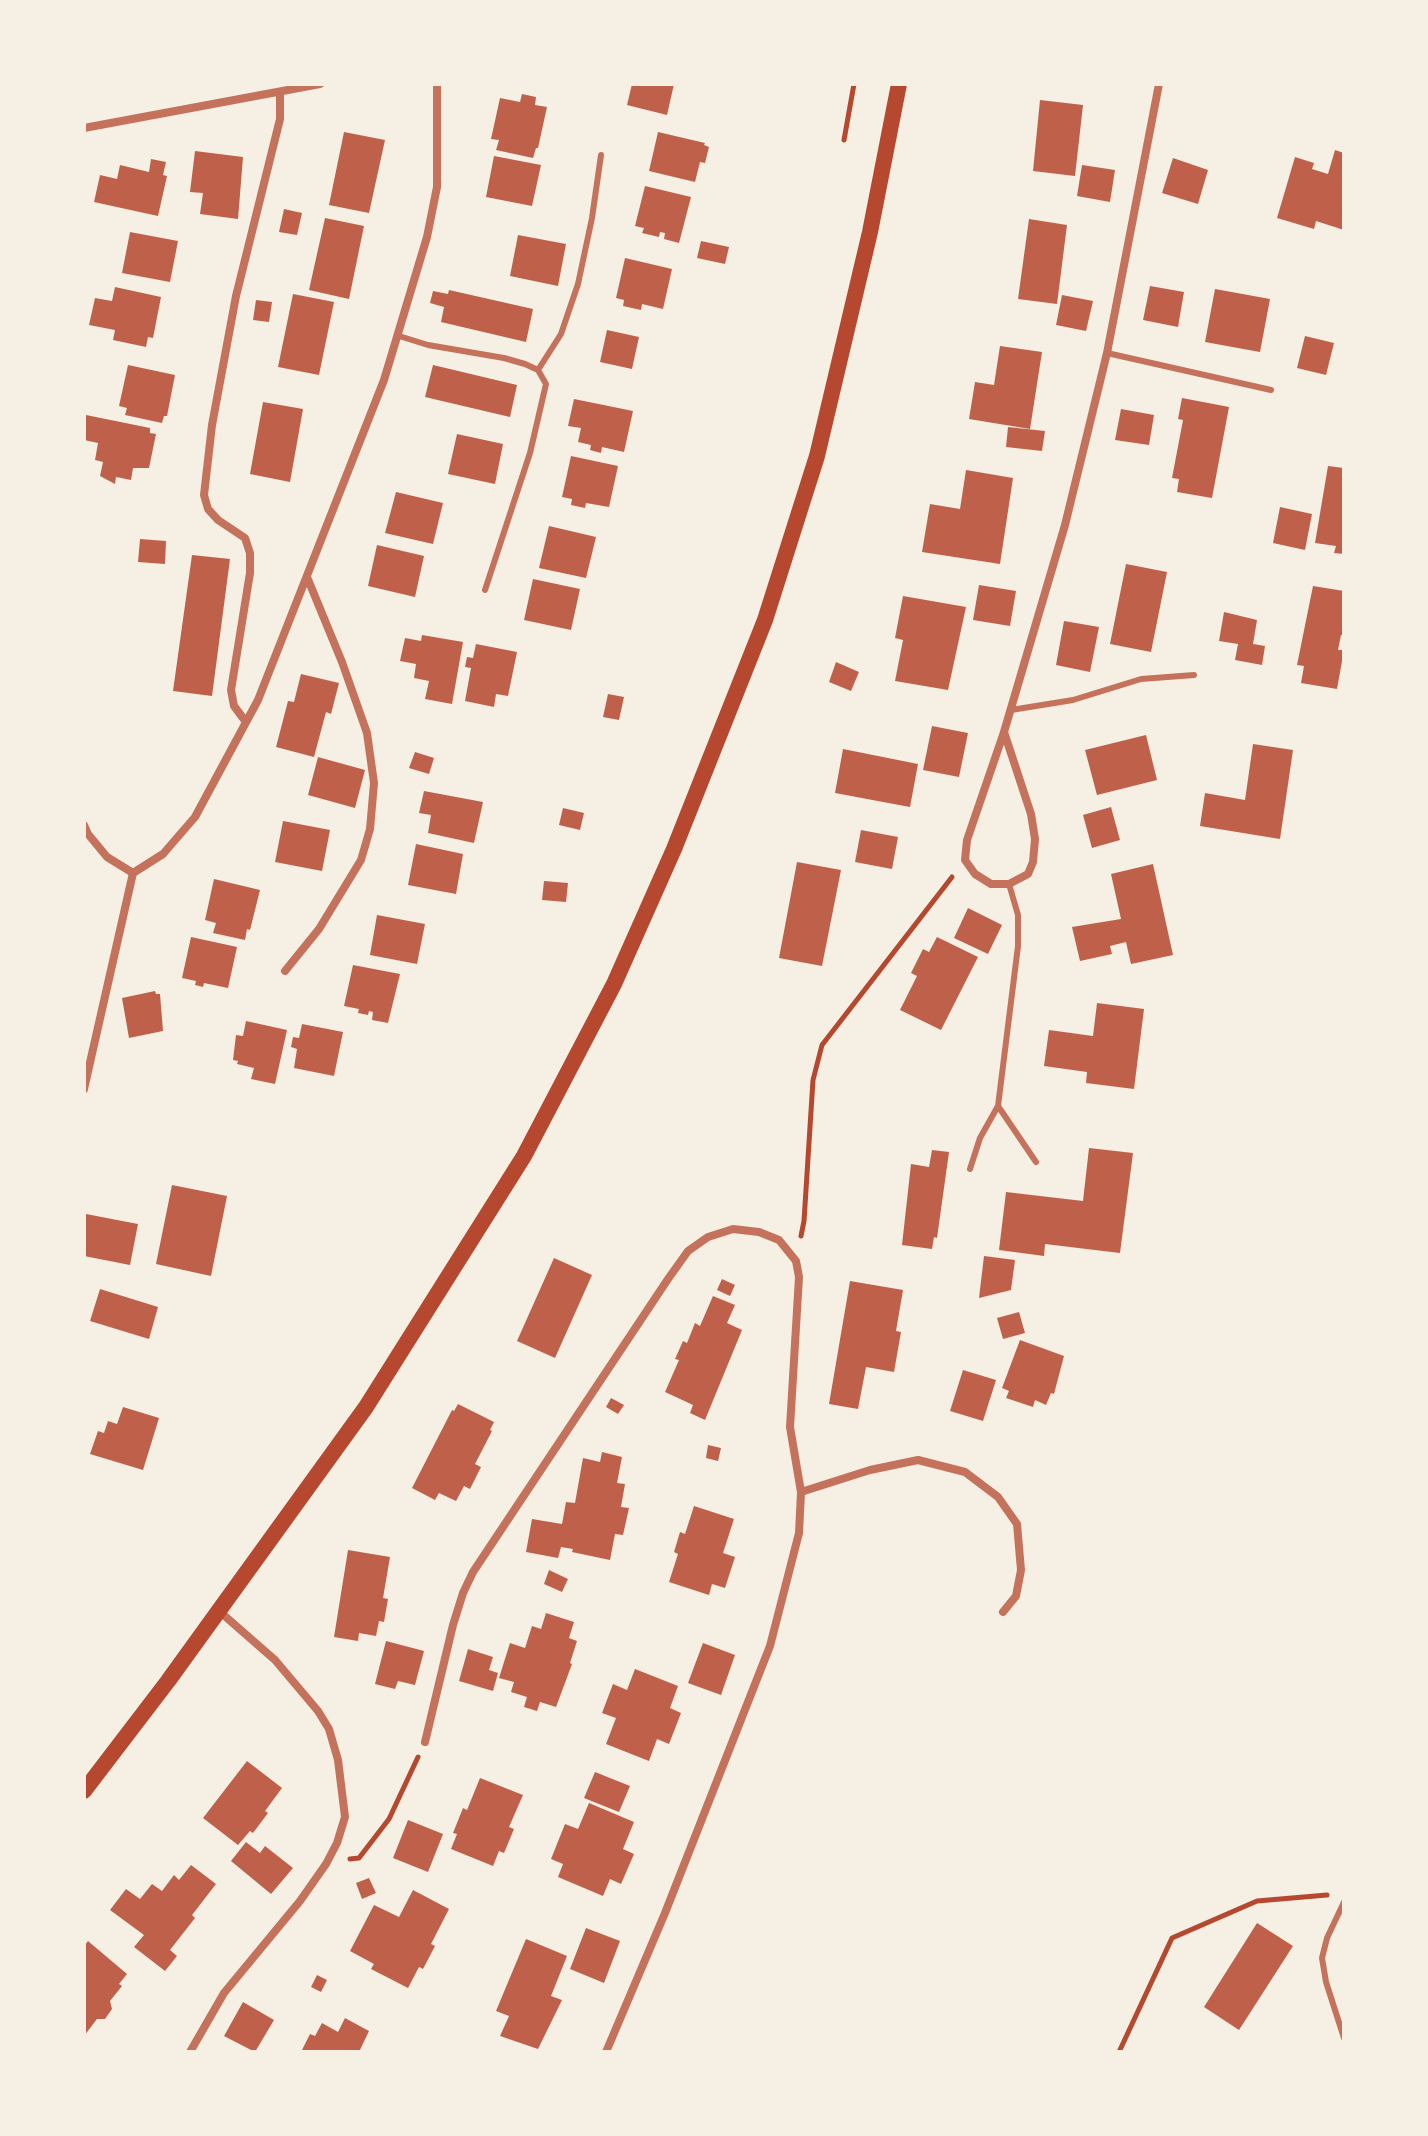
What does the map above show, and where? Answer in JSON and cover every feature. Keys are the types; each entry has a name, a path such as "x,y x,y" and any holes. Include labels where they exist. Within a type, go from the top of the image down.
{"main road":[{"path":"84,1791 366,1407 524,1156 614,984 668,863 765,620 817,456 870,232 899,84"}],"street":[{"path":"84,128 320,84"},
{"path":"84,1089 133,873 163,854 195,817 258,700 384,380 427,237 437,187 437,84"},
{"path":"1004,732 1018,770 1035,839 1033,862 1028,874 1009,884 991,884 975,874 965,860 967,840 1011,710 1065,525 1107,353 1159,84"},
{"path":"246,722 234,706 231,690 250,573 250,553 245,538 218,520 208,509 204,495 212,425 236,296 280,119 280,92"},
{"path":"285,971 319,929 361,860 370,829 374,783 367,733 342,662 306,576"},
{"path":"84,825 107,857 133,873"},
{"path":"425,1742 453,1625 473,1572 688,1251 708,1237 733,1229 759,1232 779,1240 796,1261 799,1277 790,1427 801,1492 799,1533 770,1646 665,1913 606,2052"},
{"path":"801,1492 870,1470 918,1460 965,1472 998,1497 1017,1524 1021,1570 1016,1596 1003,1612"},
{"path":"190,2052 224,1993 300,1901 326,1864 345,1817 338,1760 329,1729 318,1711 275,1660 219,1611"}],"lane":[{"path":"538,370 561,334 578,284 601,155"},
{"path":"399,336 428,345 504,358 538,370 546,384 530,453 485,590"},
{"path":"1107,353 1271,390"},
{"path":"1011,710 1073,700 1141,679 1194,675"},
{"path":"970,1169 980,1138 998,1106 1018,946 1018,915 1009,884"},
{"path":"998,1106 1036,1162"},
{"path":"1344,1902 1327,1938 1322,1958 1326,1982 1344,2038"}],"path":[{"path":"844,140 854,84"},
{"path":"796,1261 804,1221 813,1080 822,1045 965,860"},
{"path":"326,1864 359,1858 389,1819 425,1742"},
{"path":"1119,2052 1172,1938 1257,1901 1329,1894"}],"building":[{"path":"632,84 674,84 667,115 627,105"},
{"path":"522,94 536,97 535,105 547,107 533,158 496,150 499,140 491,139 500,98 520,102"},
{"path":"1040,100 1083,105 1075,176 1033,171"},
{"path":"344,132 385,140 369,213 329,205"},
{"path":"658,132 705,143 709,147 705,163 700,162 695,182 649,171"},
{"path":"1335,150 1344,153 1344,230 1316,221 1314,229 1277,218 1295,157 1314,163 1312,169 1328,174"},
{"path":"195,151 243,157 238,219 200,214 203,193 190,192"},
{"path":"494,156 541,165 532,206 486,197"},
{"path":"1173,158 1208,170 1198,204 1162,193"},
{"path":"151,159 166,162 163,175 167,176 158,216 94,202 100,175 117,179 120,165 149,172"},
{"path":"1082,165 1115,170 1110,202 1077,196"},
{"path":"645,186 691,197 679,243 664,239 665,233 660,232 659,237 642,233 644,228 635,226"},
{"path":"284,209 302,213 297,235 279,232"},
{"path":"325,218 364,226 349,299 309,290"},
{"path":"1029,219 1067,225 1057,304 1018,299"},
{"path":"130,232 178,241 170,282 122,273"},
{"path":"518,235 566,244 558,286 510,276"},
{"path":"701,241 729,247 725,264 697,258"},
{"path":"625,258 672,269 663,309 642,304 641,310 623,306 624,300 616,298"},
{"path":"1150,286 1184,292 1178,327 1143,320"},
{"path":"115,287 161,297 153,338 148,337 146,347 113,340 115,330 89,325 95,298 112,301"},
{"path":"1215,289 1270,299 1260,352 1205,342"},
{"path":"449,290 533,309 526,342 441,322 444,307 430,303 433,291 448,294"},
{"path":"293,294 334,302 319,375 278,367"},
{"path":"1062,295 1093,301 1086,331 1056,325"},
{"path":"256,300 272,302 269,322 253,320"},
{"path":"607,330 639,337 632,369 600,362"},
{"path":"1305,336 1334,343 1326,375 1297,368"},
{"path":"1000,346 1042,352 1030,429 969,419 975,382 994,385"},
{"path":"128,365 175,375 167,416 164,416 162,423 125,415 127,408 119,406"},
{"path":"433,365 517,385 510,417 425,397"},
{"path":"1182,398 1229,407 1212,498 1177,492 1179,479 1172,478 1183,420 1178,419"},
{"path":"574,399 633,411 624,452 602,447 601,453 590,450 591,445 578,442 581,428 568,426"},
{"path":"263,402 303,409 290,482 250,474"},
{"path":"1121,409 1154,415 1149,445 1115,440"},
{"path":"86,415 150,428 150,433 156,434 149,468 133,468 131,480 116,477 115,484 100,476 103,462 95,460 98,443 84,440"},
{"path":"1008,427 1045,431 1042,451 1006,447"},
{"path":"457,434 503,444 495,484 448,474"},
{"path":"571,456 618,466 609,507 586,503 585,508 571,505 572,499 562,497"},
{"path":"1328,466 1344,468 1344,554 1334,553 1336,546 1315,543"},
{"path":"966,470 1013,478 1000,564 922,552 930,504 960,509"},
{"path":"396,492 443,503 433,544 385,533"},
{"path":"1280,507 1312,514 1305,550 1273,543"},
{"path":"549,526 596,537 586,578 539,568"},
{"path":"140,539 166,541 165,564 138,562"},
{"path":"377,545 424,556 415,597 368,586"},
{"path":"192,555 230,559 212,696 173,691"},
{"path":"1126,564 1167,572 1151,652 1110,644"},
{"path":"533,579 580,589 571,630 524,620"},
{"path":"979,585 1016,591 1010,626 973,620"},
{"path":"1313,586 1344,591 1344,636 1341,635 1338,650 1344,650 1337,689 1301,683 1304,666 1297,665"},
{"path":"903,596 966,607 948,690 895,681 903,640 895,638"},
{"path":"1224,612 1257,620 1253,644 1265,646 1262,665 1235,660 1238,644 1219,641"},
{"path":"1064,621 1099,627 1090,672 1056,665"},
{"path":"422,635 463,642 452,704 425,699 429,681 414,678 416,664 400,661 405,638 421,641"},
{"path":"476,644 517,652 508,696 496,694 494,707 465,701 471,668 465,667 467,657 473,658"},
{"path":"836,662 859,672 851,691 829,682"},
{"path":"301,674 339,683 331,714 326,712 314,757 276,747 288,701 294,702"},
{"path":"608,694 624,697 619,720 603,717"},
{"path":"932,726 968,733 959,777 923,770"},
{"path":"1146,735 1157,780 1097,795 1085,750"},
{"path":"1253,744 1293,750 1280,839 1200,826 1205,793 1245,800"},
{"path":"843,749 918,764 910,807 835,793"},
{"path":"415,752 434,758 429,774 409,768"},
{"path":"318,757 365,770 355,808 308,795"},
{"path":"424,791 483,802 474,843 428,833 431,815 419,813"},
{"path":"1111,807 1120,840 1092,848 1083,815"},
{"path":"563,808 584,813 580,830 559,825"},
{"path":"283,821 330,830 322,871 275,862"},
{"path":"861,830 898,837 892,869 855,862"},
{"path":"416,844 463,854 456,894 408,885"},
{"path":"797,862 841,870 822,966 779,958"},
{"path":"1153,864 1173,955 1131,964 1126,942 1110,946 1112,954 1080,961 1072,927 1121,919 1111,874"},
{"path":"214,879 260,890 245,940 213,933 216,923 205,920"},
{"path":"544,881 568,883 566,902 542,900"},
{"path":"968,908 1002,925 988,954 954,938"},
{"path":"377,915 425,924 417,964 370,955"},
{"path":"191,937 237,947 228,988 204,983 203,987 195,985 196,981 182,978"},
{"path":"937,937 978,957 941,1030 900,1010 917,976 911,973 923,949 929,952"},
{"path":"353,965 400,974 388,1023 372,1020 373,1012 369,1011 368,1015 358,1013 359,1009 344,1006"},
{"path":"155,991 160,994 163,1031 129,1038 122,998"},
{"path":"1097,1003 1144,1009 1134,1089 1086,1083 1087,1072 1044,1066 1049,1030 1093,1036"},
{"path":"246,1021 287,1030 275,1084 251,1079 254,1068 233,1060 236,1035 243,1036"},
{"path":"302,1024 343,1032 334,1076 294,1068 297,1049 291,1047 293,1037 299,1038"},
{"path":"1089,1148 1133,1153 1120,1253 1045,1244 1044,1256 999,1250 1006,1192 1083,1201"},
{"path":"932,1150 949,1152 937,1238 934,1237 932,1249 902,1245 911,1164 929,1167"},
{"path":"172,1185 227,1196 211,1276 156,1264"},
{"path":"86,1214 138,1224 130,1265 84,1256"},
{"path":"984,1256 1015,1260 1011,1290 979,1298"},
{"path":"554,1258 592,1275 555,1358 517,1341"},
{"path":"722,1279 735,1285 730,1296 717,1290"},
{"path":"850,1281 903,1290 896,1331 901,1332 894,1372 866,1367 858,1409 829,1404"},
{"path":"100,1289 158,1307 149,1339 90,1321"},
{"path":"713,1296 735,1305 727,1323 742,1330 705,1420 690,1413 693,1405 665,1392 679,1360 675,1359 683,1341 687,1343 695,1323 700,1326"},
{"path":"1019,1312 1025,1333 1003,1339 997,1318"},
{"path":"1020,1340 1064,1356 1054,1394 1051,1393 1046,1405 1035,1400 1033,1407 1006,1398 1009,1391 1002,1388"},
{"path":"963,1370 996,1380 983,1421 950,1411"},
{"path":"611,1398 624,1405 618,1414 606,1407"},
{"path":"458,1404 494,1422 492,1431 475,1464 481,1467 470,1489 464,1486 456,1501 439,1493 435,1500 412,1488"},
{"path":"123,1407 159,1418 143,1470 90,1454 98,1431 104,1433 108,1421 117,1424"},
{"path":"708,1445 721,1448 718,1461 706,1458"},
{"path":"602,1452 622,1457 617,1483 625,1484 621,1507 629,1508 623,1535 615,1534 610,1560 561,1547 558,1558 526,1552 532,1519 562,1524 566,1502 575,1503 583,1458 600,1462"},
{"path":"694,1506 734,1519 723,1553 735,1557 725,1588 712,1584 709,1595 669,1582 678,1554 674,1552 680,1532 685,1534"},
{"path":"348,1550 390,1557 383,1598 388,1599 384,1622 379,1621 376,1636 359,1633 358,1641 334,1637"},
{"path":"549,1570 568,1579 562,1592 544,1584"},
{"path":"546,1613 574,1622 569,1638 577,1641 556,1707 540,1702 537,1711 524,1707 527,1697 511,1692 514,1682 499,1678 510,1643 525,1648 532,1626 541,1629"},
{"path":"386,1641 424,1651 415,1685 398,1681 395,1689 375,1684"},
{"path":"703,1643 735,1655 721,1695 688,1683"},
{"path":"468,1649 493,1657 489,1670 498,1673 493,1691 459,1681"},
{"path":"635,1669 678,1686 670,1708 681,1713 669,1744 657,1739 649,1761 606,1744 616,1718 602,1713 613,1684 627,1690"},
{"path":"247,1761 282,1788 253,1833 250,1831 238,1845 203,1818"},
{"path":"595,1772 630,1786 619,1812 584,1798"},
{"path":"480,1778 523,1795 509,1827 514,1829 504,1853 499,1851 493,1866 451,1849 457,1834 453,1833 463,1808 467,1810"},
{"path":"589,1803 634,1822 623,1849 634,1854 621,1884 610,1879 603,1896 558,1877 563,1864 551,1859 565,1824 578,1829"},
{"path":"408,1820 443,1834 428,1872 393,1858"},
{"path":"246,1842 260,1853 265,1846 293,1868 271,1894 231,1861"},
{"path":"191,1865 216,1884 170,1950 177,1956 165,1971 134,1947 144,1935 110,1910 126,1889 140,1899 152,1884 162,1891 174,1875 179,1880"},
{"path":"369,1878 376,1893 362,1899 356,1883"},
{"path":"413,1890 449,1909 431,1944 435,1946 408,1988 371,1969 374,1964 350,1951 374,1905 399,1917"},
{"path":"1257,1923 1293,1946 1239,2030 1204,2007"},
{"path":"586,1928 620,1941 604,1983 570,1969"},
{"path":"526,1939 567,1956 551,1996 562,2000 538,2049 500,2036 509,2016 496,2011"},
{"path":"88,1941 127,1974 110,2001 112,2009 105,2019 97,2019 84,2036 84,1946"},
{"path":"317,1975 327,1980 321,1992 311,1987"},
{"path":"243,2002 274,2020 255,2052 224,2036"},
{"path":"345,2018 369,2031 359,2052 301,2052 310,2034 315,2036 322,2023 338,2032"}]}
